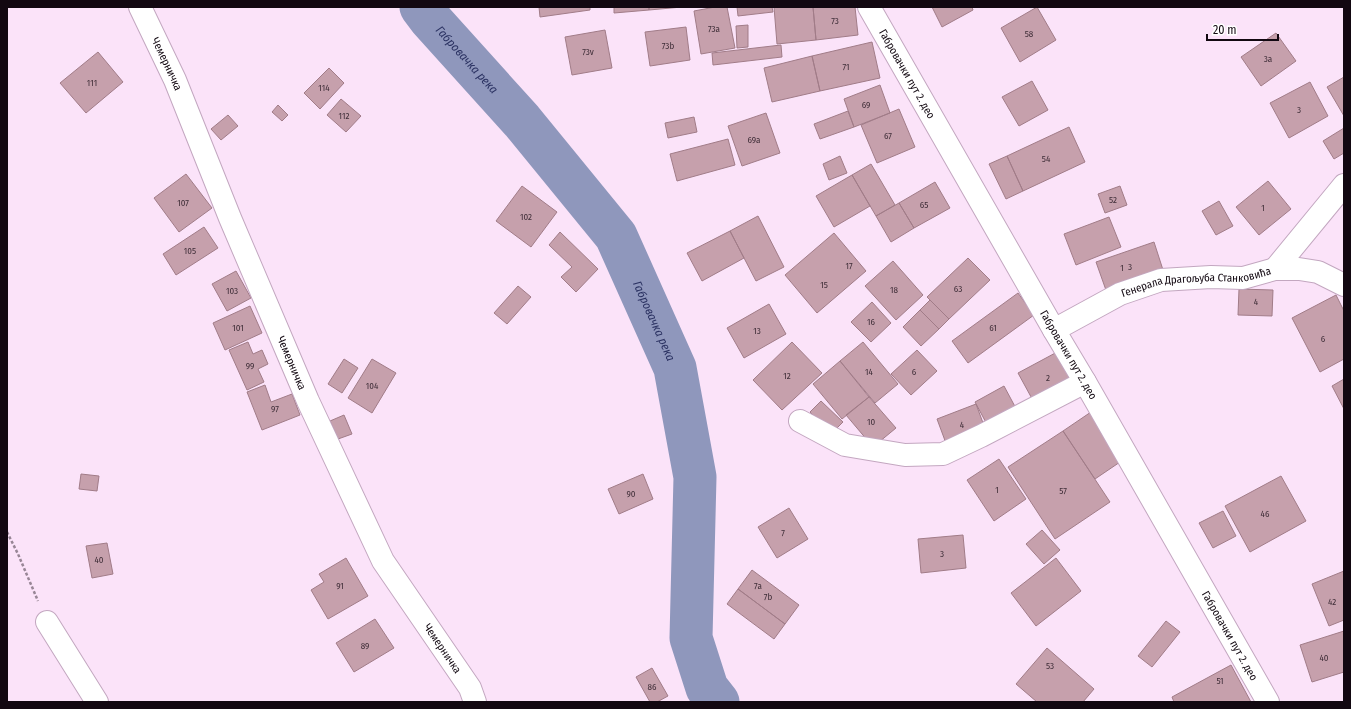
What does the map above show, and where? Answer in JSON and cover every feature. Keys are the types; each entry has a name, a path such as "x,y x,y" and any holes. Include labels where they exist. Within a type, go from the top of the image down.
{"street":[{"name":"Чемерничка","path":"140,7 175,80 230,218 308,401 382,561 470,688 475,702"},
{"name":"Габровачки пут 2. део","path":"870,7 1268,702"},
{"path":"1275,269 1344,185"},
{"name":"Генерала Драгољуба Станковића","path":"1054,330 1120,294 1161,280 1211,277 1243,278 1275,269 1298,269 1318,272 1344,285"},
{"path":"800,421 845,445 905,455 943,454 1085,382"},
{"path":"47,622 97,702"}],"path":[{"path":"7,532 47,622"}],"building":[{"path":"539,7 590,7 590,10 540,17"},
{"path":"614,7 649,7 649,10 614,13"},
{"path":"649,7 682,7 649,10"},
{"path":"715,7 727,7 735,48 701,54 694,11"},
{"path":"737,7 772,7 773,12 738,16"},
{"path":"774,7 813,7 816,40 777,44"},
{"path":"813,7 855,7 858,35 816,40"},
{"path":"932,7 972,7 973,10 942,27"},
{"path":"1037,7 1056,40 1020,62 1001,28"},
{"path":"748,25 748,47 737,48 736,26"},
{"path":"686,27 690,60 650,66 645,32"},
{"path":"605,30 612,68 572,75 565,37"},
{"path":"1276,33 1296,61 1261,86 1241,57"},
{"path":"872,42 880,78 820,91 812,56"},
{"path":"781,45 782,57 713,65 712,53"},
{"path":"98,52 123,82 86,113 60,83"},
{"path":"812,56 820,91 772,102 764,68"},
{"path":"329,68 344,83 320,109 304,93"},
{"path":"1344,77 1344,116 1327,87"},
{"path":"1032,81 1048,110 1019,126 1002,97"},
{"path":"1310,82 1328,116 1289,138 1270,103"},
{"path":"880,85 890,113 854,127 844,99"},
{"path":"341,99 361,116 346,132 327,115"},
{"path":"278,105 288,115 282,121 272,112"},
{"path":"899,109 915,147 877,163 861,125"},
{"path":"848,111 854,127 820,139 814,124"},
{"path":"766,113 780,153 742,166 728,126"},
{"path":"228,115 238,126 221,140 211,129"},
{"path":"694,117 697,132 668,138 665,123"},
{"path":"1069,127 1085,162 1023,191 1007,156"},
{"path":"1344,128 1344,153 1334,159 1323,141"},
{"path":"728,139 735,165 677,181 670,154"},
{"path":"840,156 847,173 829,180 823,164"},
{"path":"1007,156 1023,191 1006,199 989,164"},
{"path":"871,164 895,205 876,216 852,175"},
{"path":"186,174 212,208 179,232 154,198"},
{"path":"852,175 870,206 834,227 816,196"},
{"path":"1268,181 1291,209 1259,235 1236,207"},
{"path":"935,182 950,208 914,228 899,203"},
{"path":"522,186 557,212 531,247 496,221"},
{"path":"1120,186 1127,205 1105,213 1098,194"},
{"path":"1219,201 1233,226 1216,235 1202,211"},
{"path":"899,203 914,228 891,242 876,216"},
{"path":"758,216 784,267 756,281 730,231"},
{"path":"1109,217 1121,247 1076,265 1064,234"},
{"path":"204,227 218,248 176,275 163,254"},
{"path":"730,231 744,258 702,281 687,253"},
{"path":"560,232 598,269 576,292 561,277 572,267 549,245"},
{"path":"834,233 866,271 817,313 785,275"},
{"path":"1154,242 1164,273 1107,293 1096,262"},
{"path":"968,258 990,280 949,319 927,297"},
{"path":"893,261 923,295 896,320 865,286"},
{"path":"236,271 251,298 227,311 212,284"},
{"path":"518,286 531,297 507,324 494,313"},
{"path":"1239,289 1273,290 1272,316 1238,315"},
{"path":"1018,293 1034,315 968,363 952,341"},
{"path":"1336,295 1344,311 1344,359 1320,372 1292,318"},
{"path":"930,300 949,319 939,329 920,310"},
{"path":"872,302 891,323 871,342 851,322"},
{"path":"769,304 786,334 744,358 727,328"},
{"path":"250,306 262,333 225,350 213,323"},
{"path":"920,310 939,329 921,346 903,327"},
{"path":"248,342 253,354 262,350 268,364 258,369 264,382 247,390 229,350"},
{"path":"792,342 822,373 782,410 753,380"},
{"path":"863,342 898,384 875,403 840,361"},
{"path":"917,350 937,371 911,395 891,374"},
{"path":"1059,351 1077,383 1036,406 1018,373"},
{"path":"344,359 358,368 342,393 328,384"},
{"path":"372,359 396,373 372,413 348,398"},
{"path":"840,361 869,397 842,419 813,384"},
{"path":"1344,379 1344,409 1332,386"},
{"path":"265,385 271,402 292,394 300,415 262,430 247,392"},
{"path":"1004,386 1019,414 990,430 975,402"},
{"path":"869,397 896,428 873,447 846,415"},
{"path":"821,401 843,422 831,434 810,412"},
{"path":"976,404 986,431 947,446 937,419"},
{"path":"1091,412 1123,460 1095,479 1063,431"},
{"path":"344,415 352,434 338,439 330,421"},
{"path":"1063,431 1110,502 1055,539 1008,467"},
{"path":"999,459 1026,499 994,521 967,480"},
{"path":"81,474 99,476 97,491 79,489"},
{"path":"643,474 653,499 619,514 608,489"},
{"path":"1281,476 1306,521 1250,552 1225,506"},
{"path":"789,508 808,539 777,558 758,527"},
{"path":"1223,511 1236,536 1213,548 1199,523"},
{"path":"1042,530 1060,550 1044,564 1026,544"},
{"path":"963,535 966,568 921,573 918,539"},
{"path":"107,543 113,574 92,578 86,546"},
{"path":"346,558 368,596 328,619 311,590 324,582 319,574"},
{"path":"1056,558 1081,591 1036,626 1011,593"},
{"path":"752,570 799,605 785,624 738,589"},
{"path":"1344,571 1344,620 1329,626 1312,584"},
{"path":"738,589 785,624 774,639 727,604"},
{"path":"375,619 394,648 354,672 336,643"},
{"path":"1166,621 1180,632 1152,667 1138,656"},
{"path":"1344,631 1344,672 1312,682 1300,645"},
{"path":"1047,648 1094,689 1083,702 1037,702 1016,684"},
{"path":"1231,665 1251,702 1174,702 1172,697"},
{"path":"652,668 668,696 657,702 650,702 636,677"}],"waterway":[{"name":"Габровачка река","path":"421,7 430,19 522,121 616,236 675,368 695,477 691,638 707,688 718,702"}]}
